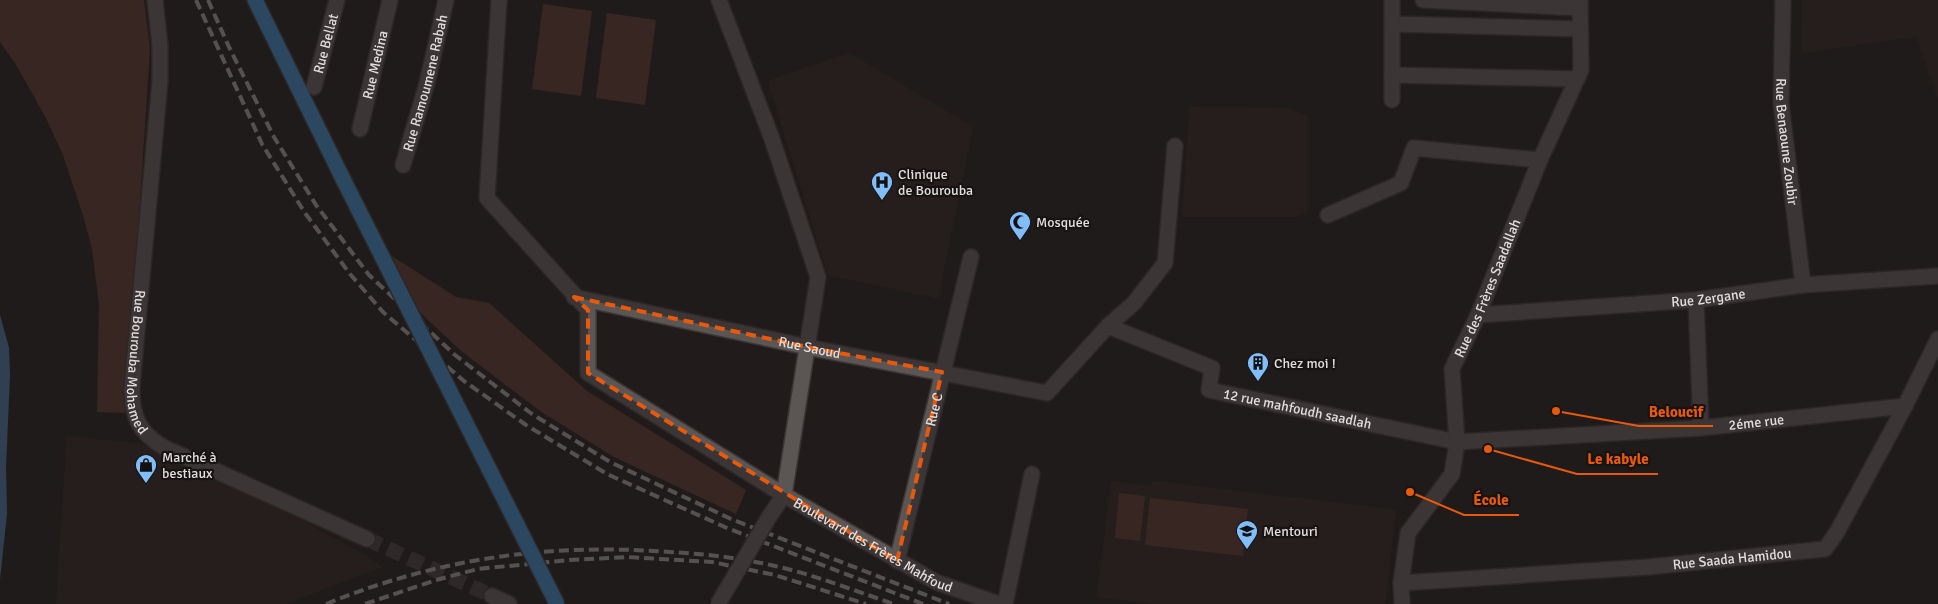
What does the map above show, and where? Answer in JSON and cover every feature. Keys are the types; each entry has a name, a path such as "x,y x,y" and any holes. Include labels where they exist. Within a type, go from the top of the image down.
{"main road":[{"path":"255,0 557,604"}],"street":[{"name":"Rue Bellat","path":"314,86 337,0"},
{"name":"Rue Medina","path":"360,129 390,0"},
{"name":"Rue Ramoumene Rabah","path":"403,164 428,83 446,0"},
{"path":"498,0 487,198 574,297 588,310 588,374 784,495 818,277 772,139 719,0"},
{"path":"1392,0 1392,100"},
{"path":"1423,0 1580,4"},
{"name":"Rue Benaoune Zoubir","path":"1783,0 1781,103 1803,285"},
{"name":"Rue des Frères Saadallah","path":"1402,604 1402,583 1408,533 1452,474 1457,442 1452,369 1478,315 1540,160 1581,70 1580,4"},
{"name":"Rue Bourouba Mohamed","path":"156,7 160,46 160,81 132,386 133,411 145,433 154,442 367,539"},
{"path":"1392,24 1580,30"},
{"path":"1392,75 1577,79"},
{"path":"1108,326 1134,302 1165,262 1175,146"},
{"path":"1328,215 1401,183 1414,148 1540,160"},
{"name":"Rue C","path":"897,561 971,257"},
{"name":"Rue Zergane","path":"1478,315 1696,300 1803,285 1938,276"},
{"name":"Rue Saoud","path":"574,297 1047,393 1108,326"},
{"path":"1696,300 1701,428"},
{"name":"12 rue mahfoudh saadlah","path":"1108,326 1212,368 1209,390 1457,442"},
{"name":"Rue Saada Hamidou","path":"1402,583 1648,567 1825,549 1837,532 1905,406 1938,338"},
{"name":"2éme rue","path":"1457,442 1701,428 1905,406"},
{"path":"1005,604 1032,474"},
{"name":"Boulevard des Frères Mahfoud","path":"718,604 769,516 784,495 936,582 999,604"},
{"path":"492,596 508,604"}],"highlighted area":[{"path":"574,297 817,349 942,372 897,561 588,373 588,310"}],"shaded area":[{"path":"0,0 144,0 150,49 126,413 97,412 99,304 92,249 63,155 46,118 15,63 0,42"},
{"path":"1801,0 1938,0 1938,98 1916,36 1802,53"},
{"path":"543,4 592,11 581,96 532,89"},
{"path":"607,13 656,20 645,105 596,98"},
{"name":"Clinique de Bourouba","path":"849,53 973,127 938,298 828,275 768,81"},
{"path":"1190,107 1286,108 1307,115 1307,211 1295,217 1182,217"},
{"path":"387,253 456,297 489,303 587,391 746,490 736,514 614,457 540,411 460,350 409,302"},
{"name":"Marché à bestiaux","path":"67,436 149,445 307,523 365,555 382,567 285,604 56,604"},
{"name":"Mentouri","path":"1152,481 1396,510 1385,604 1154,604 1097,597 1111,482 1151,486"},
{"path":"1119,493 1145,496 1140,541 1115,538"},
{"path":"1150,498 1248,509 1243,556 1145,545"}],"water":[{"path":"0,315 9,348 10,375 6,467 7,514 0,579"}],"tunnel":[{"path":"367,539 492,596"}],"railway":[{"path":"196,0 262,144 305,213 350,274 383,312 464,381 526,425 607,474 727,528 923,604"},
{"path":"208,0 274,137 316,205 369,275 455,355 532,414 610,462 731,519 949,604"},
{"path":"326,604 368,588 452,565 537,552 581,550 670,552 710,555 762,563 805,574 894,604"},
{"path":"365,604 436,580 478,569 569,560 627,557 712,562 775,575 866,604"}],"place":[{"name":"Clinique de Bourouba","path":"882,201"},
{"name":"Mosquée","path":"1020,241"},
{"name":"Chez moi !","path":"1258,382"},
{"name":"Beloucif","path":"1556,411"},
{"name":"Le kabyle","path":"1488,449"},
{"name":"Marché à bestiaux","path":"146,484"},
{"name":"École","path":"1410,492"},
{"name":"Mentouri","path":"1247,550"}]}
